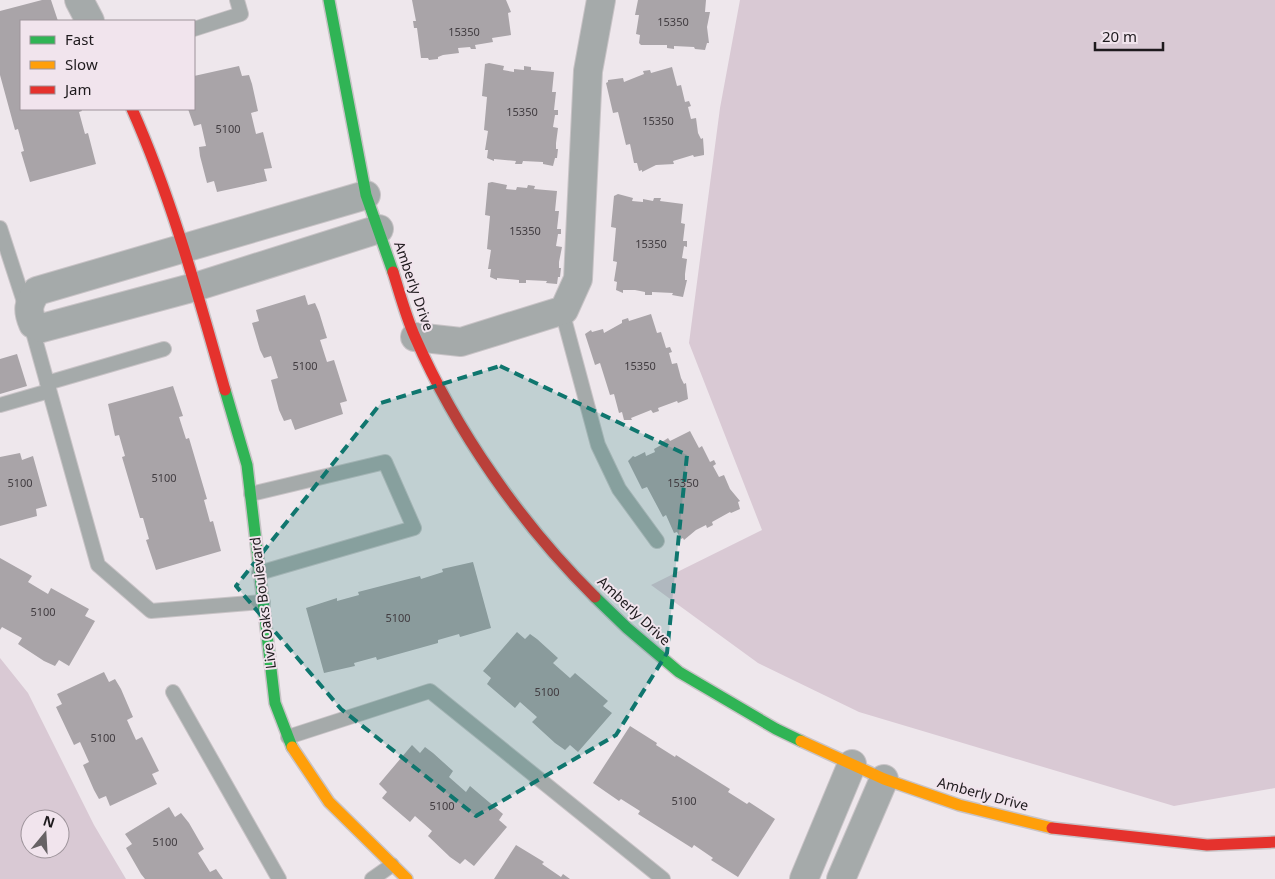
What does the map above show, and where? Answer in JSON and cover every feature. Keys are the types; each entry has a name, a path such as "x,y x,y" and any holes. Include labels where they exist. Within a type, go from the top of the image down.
{"street":[{"path":"78,0 89,20"},
{"name":"Amberly Drive","path":"329,0 366,195 415,337 456,415 504,491 541,539 578,580 627,628 679,672 776,729 884,779 959,805 1053,828 1207,845 1275,842"},
{"path":"415,337 461,342 562,311 578,279 588,71 598,2"},
{"name":"Live Oaks Boulevard","path":"132,110 145,138 184,247 247,465 275,703 292,747 330,802 407,879"},
{"path":"366,195 36,292 28,303 28,314 33,324 42,328 195,287 379,229"},
{"path":"804,879 852,764"},
{"path":"840,879 884,779"}],"lane":[{"path":"195,29 240,14 236,0"},
{"path":"0,228 28,314 98,565 151,612 263,602"},
{"path":"562,311 598,445 619,489 657,541"},
{"path":"0,405 48,387 164,349"},
{"path":"251,494 385,462 414,528 259,573"},
{"path":"288,737 430,691 663,879"},
{"path":"173,692 278,879"},
{"path":"372,879 392,864"}],"highlighted area":[{"path":"500,366 687,455 667,653 616,735 476,816 341,709 236,586 381,403"}],"shaded area":[{"path":"740,0 1275,0 1275,788 1174,806 859,712 758,663 651,585 762,530 689,343 720,108"},
{"path":"0,658 28,693 94,825 126,879 0,879"}],"building":[{"path":"42,0 51,0 58,20 20,20 20,110 82,110 79,112 85,134 88,133 96,164 30,182 21,152 24,151 18,129 15,130 0,75 0,11"},
{"path":"412,0 506,0 511,12 508,13 511,35 492,38 493,42 475,45 476,49 471,49 470,47 458,48 459,53 443,55 438,57 438,59 429,60 428,58 421,58 417,28 414,28 413,21 416,21"},
{"path":"638,0 706,0 705,12 710,12 707,27 709,43 707,43 705,50 695,49 694,47 674,46 674,49 667,48 667,45 641,45 639,43 640,35 636,34 639,15 635,15"},
{"path":"485,64 504,66 503,70 514,72 514,69 524,70 524,66 531,67 531,70 554,72 552,92 556,92 554,110 558,110 558,115 555,115 553,127 558,128 556,149 558,149 557,158 555,158 553,166 543,164 543,162 523,161 522,164 515,164 516,161 494,159 494,161 487,158 488,150 485,150 488,131 484,130 487,97 482,96"},
{"path":"239,66 242,76 249,75 258,111 251,113 256,134 263,132 272,168 264,169 267,181 217,192 214,181 207,183 199,147 206,146 201,124 194,126 188,110 195,110 195,76"},
{"path":"672,67 677,86 681,85 685,102 689,101 691,106 688,107 691,119 696,118 698,133 701,139 703,138 704,155 694,157 693,155 673,161 674,164 656,165 642,172 642,170 639,171 637,163 634,163 630,144 626,145 618,112 613,113 606,83 608,80 623,78 624,82 644,74 643,71 650,70 651,73"},
{"path":"488,183 507,185 506,189 527,188 528,185 535,186 534,189 557,191 555,211 559,211 557,229 561,229 561,234 558,234 556,246 562,247 559,262 559,268 561,268 560,277 558,277 557,284 546,283 547,281 526,280 526,283 519,283 519,280 497,278 497,280 490,277 491,269 488,269 491,250 487,249 490,216 485,215"},
{"path":"618,194 633,198 632,201 643,202 643,199 653,201 654,198 661,198 660,201 683,204 681,223 685,224 683,241 687,241 687,247 684,246 682,258 687,259 685,280 687,280 683,297 672,295 673,293 652,292 652,295 645,295 645,292 635,290 623,290 623,293 616,290 617,282 614,281 617,262 613,261 616,228 611,227 614,196"},
{"path":"305,295 308,305 315,303 319,312 327,338 320,340 327,362 334,360 347,401 340,403 343,414 295,430 291,419 284,421 279,410 271,380 278,378 271,356 264,358 260,350 252,323 259,321 256,310"},
{"path":"651,314 657,333 661,332 666,348 670,347 672,352 669,353 672,364 677,363 681,378 684,384 686,383 688,399 658,408 659,411 653,413 651,410 631,418 632,420 624,420 622,412 619,413 614,394 610,395 600,363 595,365 585,334 591,330 592,332 603,329 604,333 622,323 622,320 628,318 629,321"},
{"path":"17,354 27,386 0,394 0,359"},
{"path":"173,386 183,416 179,417 186,439 189,438 207,499 204,500 210,522 213,521 221,551 156,570 146,540 149,539 143,518 140,518 122,457 125,456 119,435 115,436 108,404"},
{"path":"690,431 699,448 702,446 710,462 714,460 716,464 713,466 719,477 724,475 730,489 740,501 738,502 740,509 712,522 713,525 707,528 706,525 696,530 684,540 683,538 681,539 677,532 674,533 666,515 663,517 647,487 642,489 628,461 633,456 635,457 645,452 646,456 655,452 654,449 663,444 662,442 668,438 670,441"},
{"path":"20,453 22,460 33,456 47,506 36,509 37,516 0,526 0,457"},
{"path":"0,558 32,576 28,582 48,594 51,588 89,609 85,616 95,621 69,666 59,660 55,666 44,661 18,644 22,638 2,627 0,630"},
{"path":"473,562 491,628 460,637 459,634 438,640 438,643 377,660 376,657 354,663 355,666 324,673 306,608 337,598 337,601 359,595 358,592 420,576 421,579 443,572 442,569"},
{"path":"517,632 525,639 530,634 537,639 558,658 553,663 570,678 575,673 608,701 603,706 612,713 578,752 570,745 565,750 555,743 532,722 537,717 520,702 515,708 487,684 491,678 483,671"},
{"path":"104,672 109,682 115,679 121,689 133,717 127,720 136,740 142,737 159,771 152,774 157,784 110,806 106,796 99,799 94,790 83,765 89,762 80,742 74,745 56,707 62,704 57,694"},
{"path":"630,726 675,757 676,755 730,789 728,792 747,804 749,802 775,819 738,877 711,860 713,858 694,845 692,848 638,814 640,811 621,799 619,801 593,783"},
{"path":"412,745 420,753 425,747 433,753 453,771 449,777 466,792 470,786 503,814 499,820 507,827 474,866 465,859 460,864 450,857 428,836 432,831 415,816 410,822 382,798 387,792 379,784"},
{"path":"169,807 175,817 181,813 189,823 204,849 198,853 210,872 216,869 223,879 145,879 141,874 126,848 132,844 125,834"},
{"path":"516,845 544,862 542,864 561,877 563,874 570,879 494,879"}],"traffic: fast":[{"path":"329,0 366,195 393,272"},
{"path":"225,390 247,465 275,703 292,747"},
{"path":"595,597 627,628 679,672 776,729 801,741"}],"traffic: slow":[{"path":"801,741 884,779 959,805 1052,828"},
{"path":"292,747 329,802 407,879"}],"traffic: jam":[{"path":"132,110 172,212 225,390"},
{"path":"393,272 415,337 450,407 471,442 517,508 568,569 595,597"},
{"path":"1052,828 1207,845 1275,842"}]}
